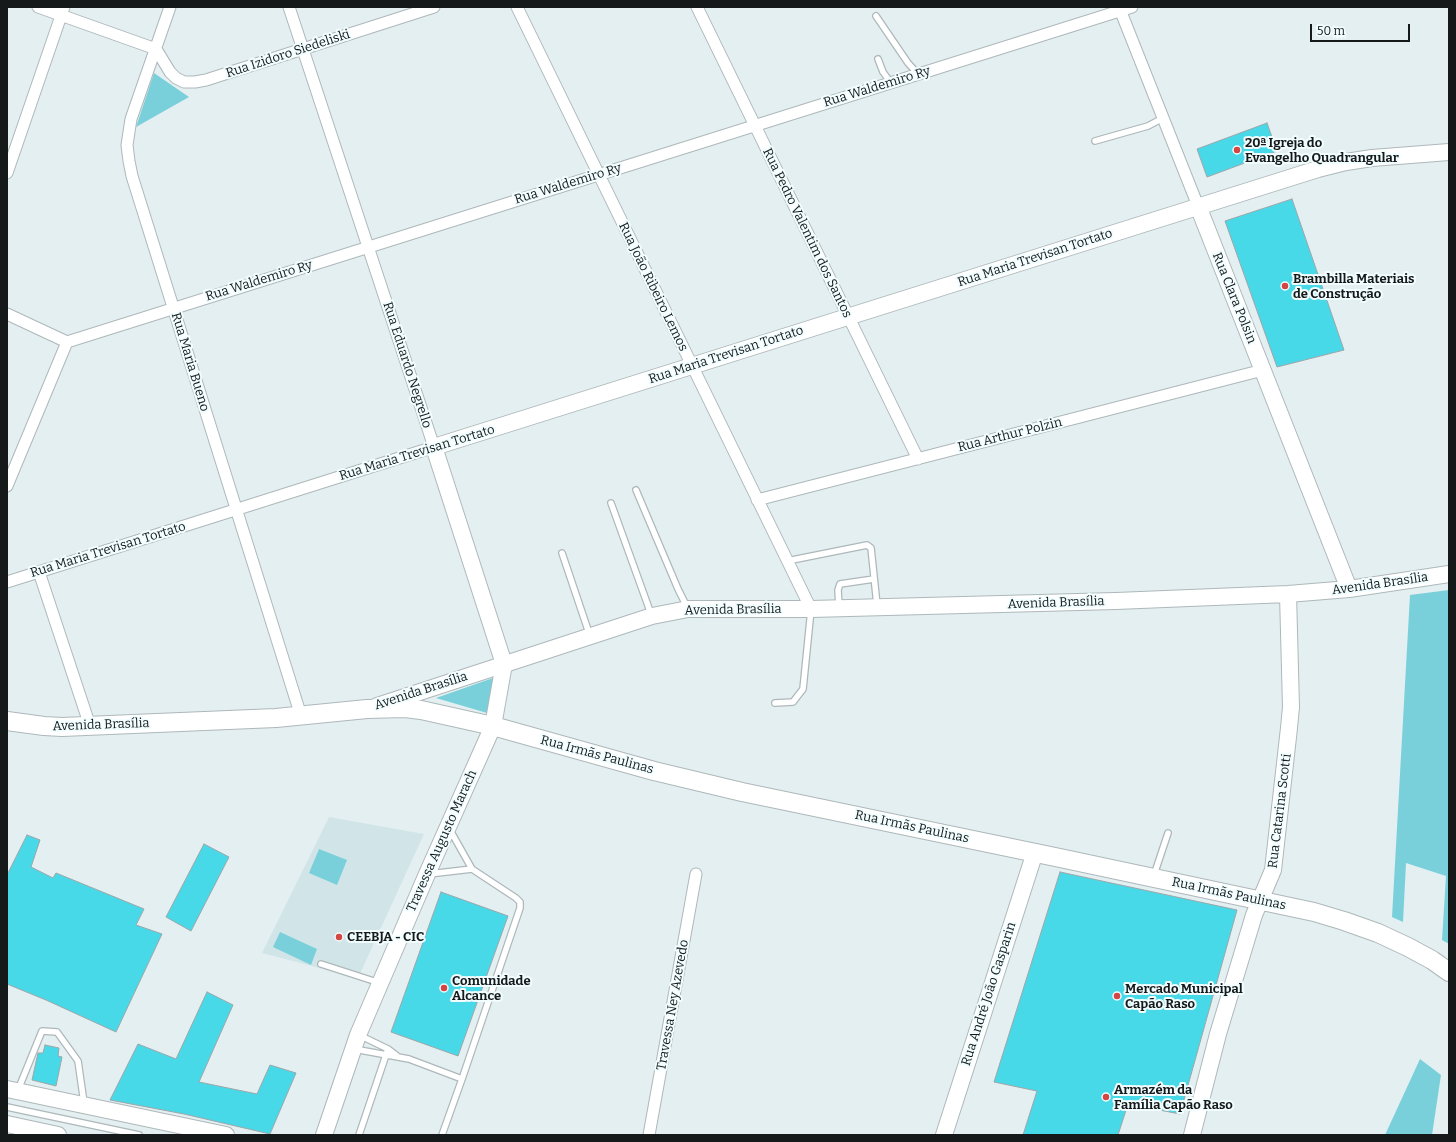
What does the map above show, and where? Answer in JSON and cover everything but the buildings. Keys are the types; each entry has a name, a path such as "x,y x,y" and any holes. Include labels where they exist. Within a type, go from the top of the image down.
{"main road":[{"name":"Rua Maria Trevisan Tortato","path":"434,447 1318,169 1346,162 1372,158 1449,152"},
{"name":"Rua Clara Polsin","path":"1198,206 1349,589"},
{"name":"Rua Eduardo Negrello","path":"434,447 504,664 492,726"},
{"name":"Avenida Brasília","path":"7,721 44,726 90,726 246,720 368,709 652,616 688,609 877,608 1288,594 1349,589 1449,574"},
{"name":"Rua Catarina Scotti","path":"1192,1135 1218,1034 1254,915 1273,870 1290,728 1288,594"},
{"name":"Rua Irmãs Paulinas","path":"368,709 405,708 421,710 492,726 697,782 1261,900 1344,921 1378,933 1432,960 1449,972"},
{"name":"Travessa Augusto Marach","path":"324,1135 356,1042 380,983 492,726"},
{"name":"Rua André João Gasparin","path":"944,1135 1035,852"},
{"path":"13,1090 226,1135"},
{"path":"7,1124 58,1135"}],"street":[{"path":"38,7 62,11 156,49"},
{"name":"Rua Maria Bueno","path":"170,7 131,119 127,145 132,176 301,716"},
{"name":"Rua Eduardo Negrello","path":"289,7 434,447"},
{"name":"Rua Izidoro Siedeliski","path":"156,49 170,72 176,78 184,82 195,82 206,80 434,7"},
{"name":"Rua João Ribeiro Lemos","path":"516,7 811,609"},
{"name":"Rua Pedro Valentim dos Santos","path":"697,7 918,459"},
{"name":"Rua Waldemiro Ry","path":"67,342 891,83 1120,9 1132,7"},
{"name":"Rua Clara Polsin","path":"1120,9 1198,206"},
{"path":"7,173 62,11"},
{"path":"7,314 67,342 7,486"},
{"name":"Rua Arthur Polzin","path":"757,500 1263,370"},
{"name":"Rua Maria Trevisan Tortato","path":"7,582 434,447"},
{"path":"39,572 90,726"},
{"name":"Travessa Ney Azevedo","path":"649,1135 696,874"}],"lane":[{"path":"876,16 908,64 918,74"},
{"path":"878,59 883,72 891,83"},
{"path":"1095,141 1148,126 1163,118"},
{"path":"636,490 688,609"},
{"path":"611,503 652,616"},
{"path":"787,561 867,545 871,548 877,608"},
{"path":"562,553 590,636"},
{"path":"839,608 838,590 840,584 874,579"},
{"path":"775,703 793,702 803,689 811,609"},
{"path":"442,1135 520,908 520,902 516,898 472,869 448,826"},
{"path":"1154,877 1168,833"},
{"path":"427,874 472,869"},
{"path":"321,964 380,983"},
{"path":"13,1090 42,1031 57,1032 78,1061 85,1105"},
{"path":"356,1042 388,1049 397,1056 462,1079"},
{"path":"356,1042 385,1056 397,1056"},
{"path":"359,1135 388,1049"},
{"path":"7,1107 139,1135"}],"shaded area":[{"path":"154,73 189,97 136,127"},
{"path":"1449,590 1449,944 1442,940 1446,876 1406,863 1403,922 1392,917 1410,595"},
{"path":"493,678 487,713 436,698"},
{"path":"329,817 424,834 358,978 262,953"},
{"path":"319,849 347,860 337,885 309,873"},
{"path":"280,932 317,949 311,965 273,947"},
{"path":"1420,1059 1441,1075 1432,1135 1385,1135"}],"place":[{"name":"20ª Igreja do Evangelho Quadrangular","path":"1237,150"},
{"name":"Brambilla Materiais de Construção","path":"1285,286"},
{"name":"CEEBJA - CIC","path":"339,937"},
{"name":"Comunidade Alcance","path":"444,988"},
{"name":"Mercado Municipal Capão Raso","path":"1117,996"},
{"name":"Armazém da Família Capão Raso","path":"1106,1097"}]}
